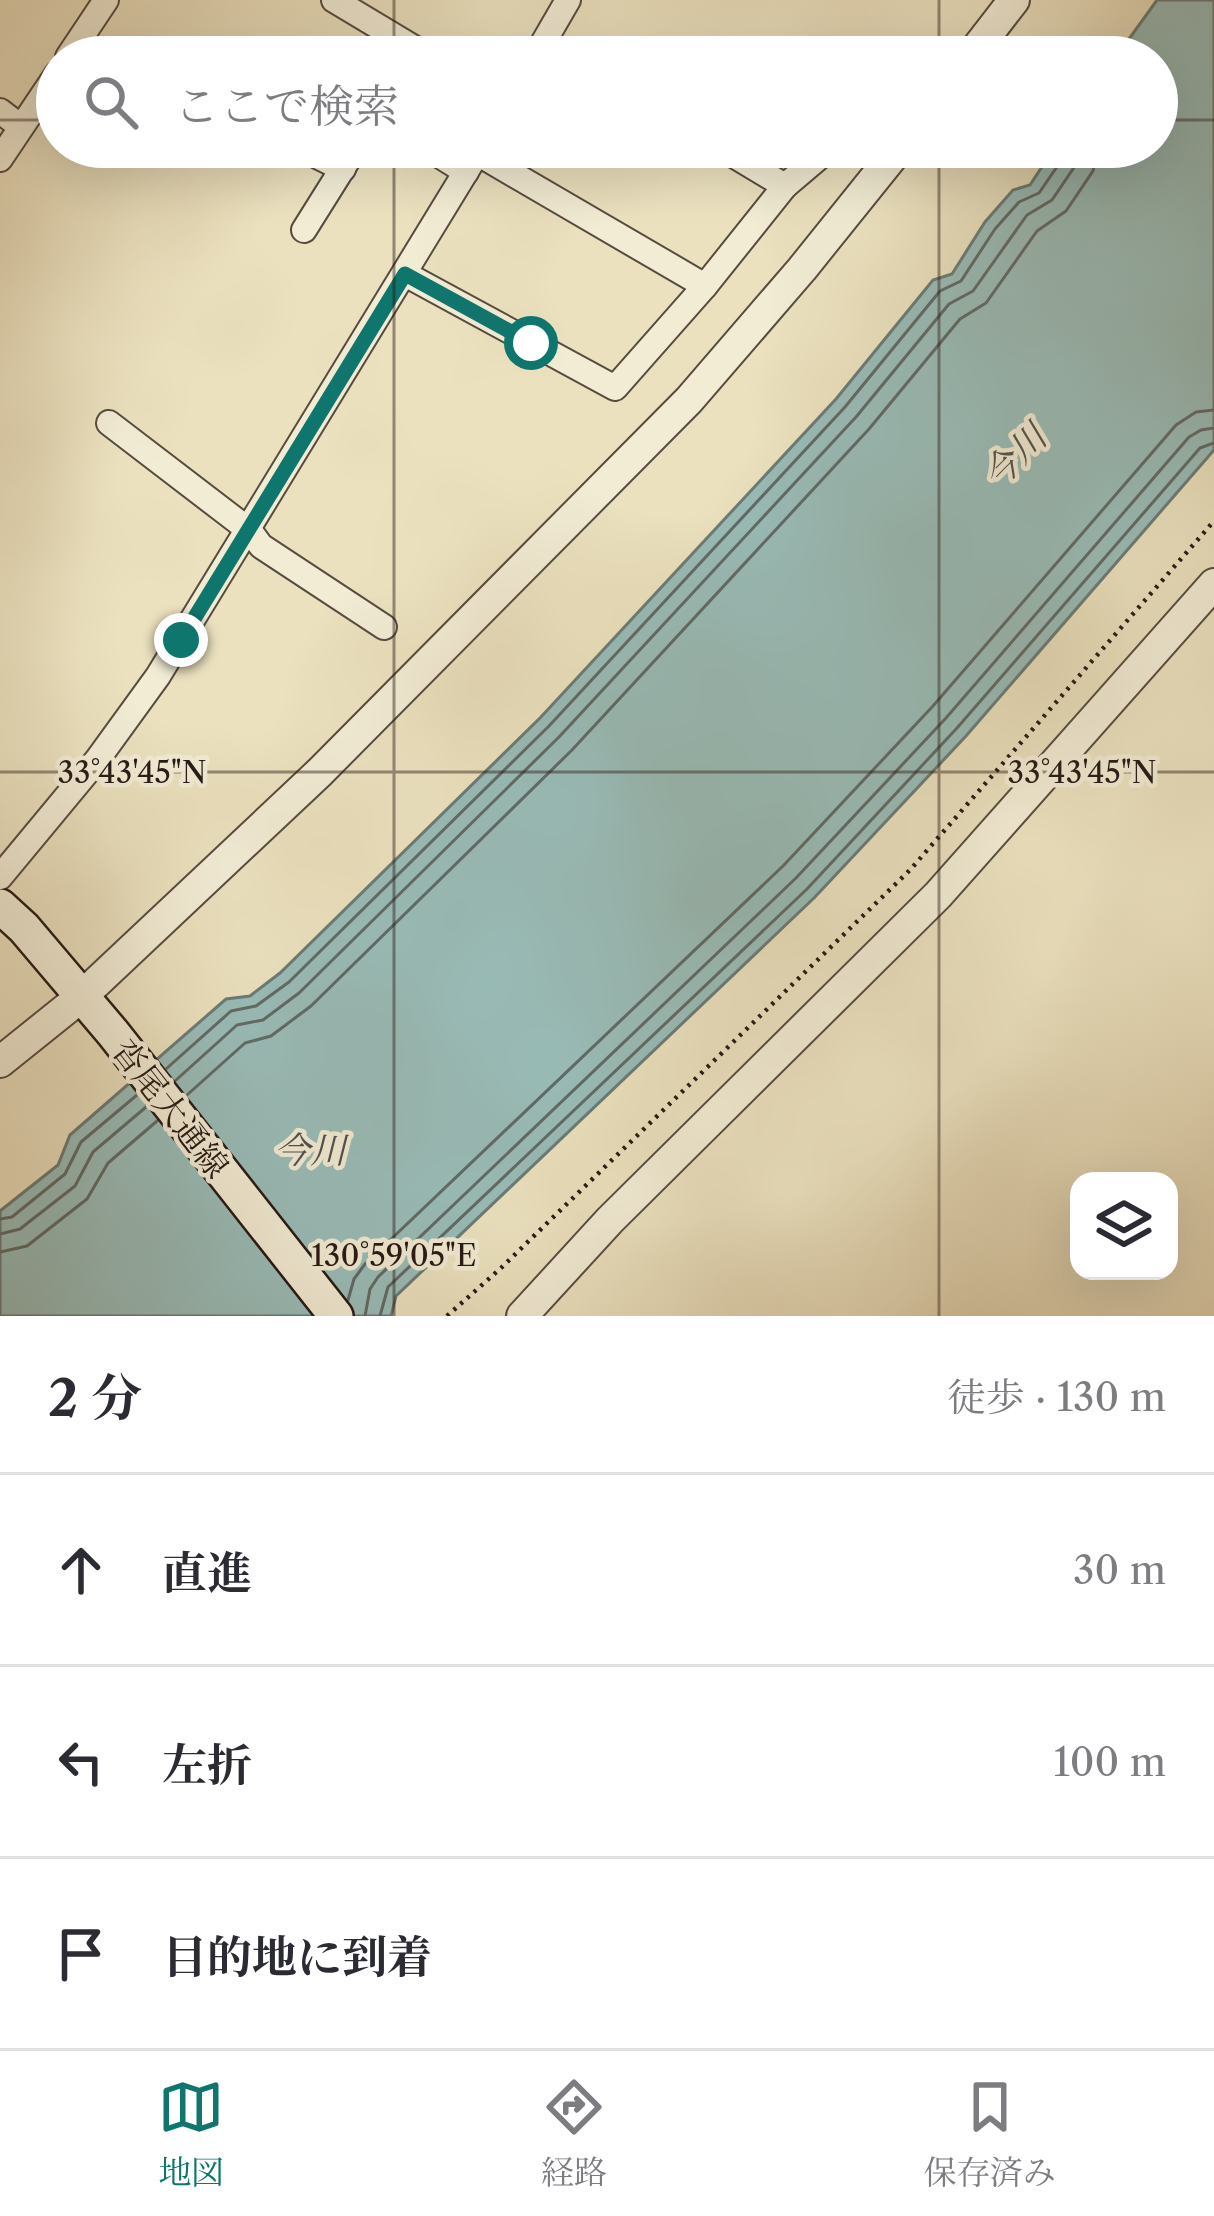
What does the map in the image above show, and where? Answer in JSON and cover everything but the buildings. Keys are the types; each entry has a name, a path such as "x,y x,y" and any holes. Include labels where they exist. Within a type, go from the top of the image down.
{"main road":[{"name":"沓尾大通線","path":"0,906 112,1033 336,1316"}],"street":[{"path":"82,36 106,0"},
{"path":"334,0 394,36"},
{"path":"547,36 568,0"},
{"path":"986,36 1014,0"},
{"path":"0,159 36,106"},
{"path":"0,111 22,127"},
{"path":"304,230 344,168"},
{"path":"0,877 122,726 250,531 468,168"},
{"path":"494,168 705,286"},
{"path":"755,168 785,186"},
{"path":"405,274 615,388 785,186 806,168"},
{"path":"0,1062 81,997 320,772 689,400 883,168"},
{"path":"109,423 250,531 261,546 384,627"},
{"path":"522,1316 610,1220 938,896 1214,584"}],"path":[{"path":"447,1316 910,870 1214,521"}],"water":[{"name":"今川","path":"1157,0 1214,0 1214,450 966,736 815,897 396,1296 391,1316 0,1316 0,1211 58,1165 70,1135 226,999 250,996 280,973 540,718 836,399 933,280 952,274 985,222 1013,190 1030,185 1041,168 1178,168 1178,36 1131,36"}],"route":[{"path":"181,640 405,274 531,343"}]}
